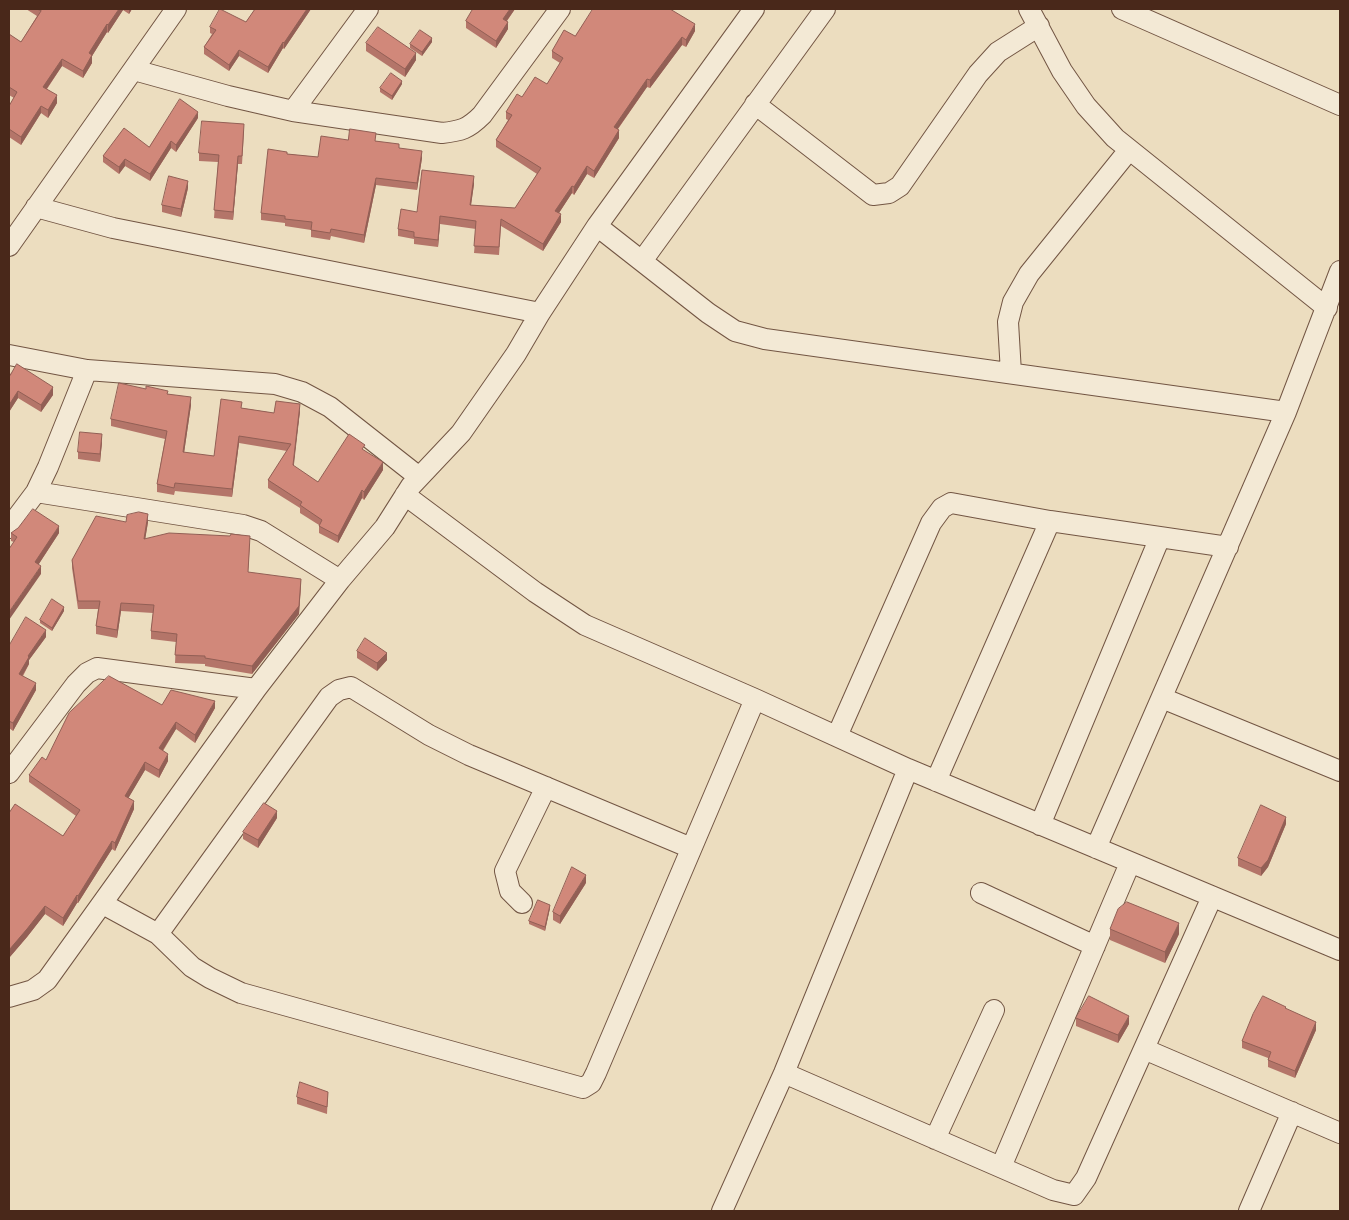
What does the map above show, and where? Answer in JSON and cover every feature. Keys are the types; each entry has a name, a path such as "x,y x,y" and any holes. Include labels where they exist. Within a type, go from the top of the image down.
{"street":[{"path":"12,238 176,9"},
{"path":"293,112 368,9"},
{"path":"134,70 293,112 442,134 461,131 473,124 482,115 560,9"},
{"path":"9,997 33,990 47,980 256,689 340,580 384,527 419,477 461,433 516,354 540,313 597,226 754,9"},
{"path":"642,261 825,9"},
{"path":"1030,9 1062,71 1086,106 1115,138 1327,308"},
{"path":"1122,9 1340,105"},
{"path":"755,104 873,195 889,193 900,186 978,74 998,52 1040,26"},
{"path":"1011,373 1008,322 1014,302 1029,274 1129,150"},
{"path":"36,207 113,228 540,313"},
{"path":"597,226 708,313 735,331 765,339 1286,412"},
{"path":"1096,848 1286,412 1340,271"},
{"path":"9,355 87,370 275,384 302,392 330,407 419,477"},
{"path":"9,528 36,492 87,370"},
{"path":"36,492 243,525 261,531 340,580"},
{"path":"405,495 535,592 585,625 755,699 908,769 1340,950"},
{"path":"837,736 931,523 942,508 951,504 1050,521 1228,547"},
{"path":"936,781 1050,521"},
{"path":"1040,825 1160,537"},
{"path":"9,773 76,684 87,673 97,668 256,689"},
{"path":"158,934 329,697 339,690 351,687 429,735 469,755 690,848"},
{"path":"1162,698 1340,769"},
{"path":"103,904 158,934 192,967 241,993 583,1088 591,1083 596,1073 690,848 755,699"},
{"path":"722,1211 784,1073 908,769"},
{"path":"522,903 510,891 505,871 546,787"},
{"path":"1001,1168 1130,863"},
{"path":"981,893 1095,946"},
{"path":"784,1073 1053,1190 1074,1195 1086,1178 1212,897"},
{"path":"936,1139 994,1010"},
{"path":"1144,1048 1340,1132"},
{"path":"1249,1211 1292,1112"}],"building":[{"path":"37,9 119,9 89,53 92,55 83,71 62,59 43,87 57,95 48,110 41,106 21,137 9,129 9,106 17,92 9,87 9,34 21,42 41,11"},
{"path":"220,9 246,22 255,9 307,9 283,42 268,67 239,50 229,65 204,47 216,30 210,27"},
{"path":"473,9 510,9 503,19 508,22 496,41 466,21"},
{"path":"593,9 670,9 695,24 686,40 682,37 650,80 647,79 614,127 619,130 594,171 587,166 574,187 572,186 555,211 561,214 543,244 501,219 499,247 474,246 476,221 440,216 438,240 414,237 414,232 398,229 401,209 417,212 422,170 474,176 470,205 515,208 541,168 496,140 512,115 506,112 517,94 522,97 535,77 547,84 563,58 552,51 564,30 575,36"},
{"path":"378,27 416,53 405,69 366,43"},
{"path":"420,30 432,38 422,52 410,44"},
{"path":"391,73 402,81 392,96 380,88"},
{"path":"180,99 198,112 176,145 171,141 150,174 125,159 119,167 103,156 124,128 149,147"},
{"path":"202,121 244,124 242,156 238,156 233,212 214,210 219,155 199,153"},
{"path":"350,129 376,133 375,141 399,144 399,148 422,151 417,183 376,178 364,235 331,229 330,233 311,230 312,222 285,219 285,216 261,213 268,149 287,152 287,154 318,157 321,136 348,140"},
{"path":"169,176 188,181 181,209 162,205"},
{"path":"17,364 53,387 41,405 18,391 9,405 9,373 10,375"},
{"path":"119,383 146,389 146,386 168,391 167,394 191,397 183,452 214,456 221,399 242,402 241,408 274,413 276,401 300,404 293,465 318,482 349,434 365,445 362,449 383,462 364,492 362,490 338,536 319,526 322,520 300,505 302,502 268,480 291,444 239,436 232,489 175,483 174,488 157,484 167,431 111,419"},
{"path":"80,432 102,434 100,454 78,452"},
{"path":"33,509 59,526 35,562 41,566 9,612 9,549 17,537 11,533 18,528"},
{"path":"139,512 148,514 144,539 169,533 250,536 248,572 301,579 299,606 252,666 205,658 205,656 175,655 177,634 151,631 154,605 121,603 117,630 96,626 100,601 78,601 72,560 96,516 126,522 127,515"},
{"path":"52,599 64,607 52,628 40,620"},
{"path":"26,617 46,630 28,656 19,674 36,683 13,723 9,721 9,646"},
{"path":"365,638 387,653 377,663 357,651"},
{"path":"109,676 162,705 171,690 215,701 195,735 176,722 159,748 168,754 159,770 145,762 125,796 134,801 115,843 112,841 63,918 45,906 9,950 9,813 15,804 63,836 80,810 29,775 42,757 46,760 69,713"},
{"path":"264,803 277,811 258,840 243,832"},
{"path":"1261,805 1286,817 1268,860 1261,868 1238,858"},
{"path":"572,867 586,875 560,916 553,912"},
{"path":"538,900 550,905 545,927 529,921"},
{"path":"1127,902 1179,923 1165,952 1110,929 1118,909"},
{"path":"1089,996 1129,1016 1118,1035 1076,1018"},
{"path":"1263,996 1316,1022 1295,1071 1268,1060 1271,1052 1242,1041"},
{"path":"300,1082 328,1092 327,1107 297,1097"}]}
